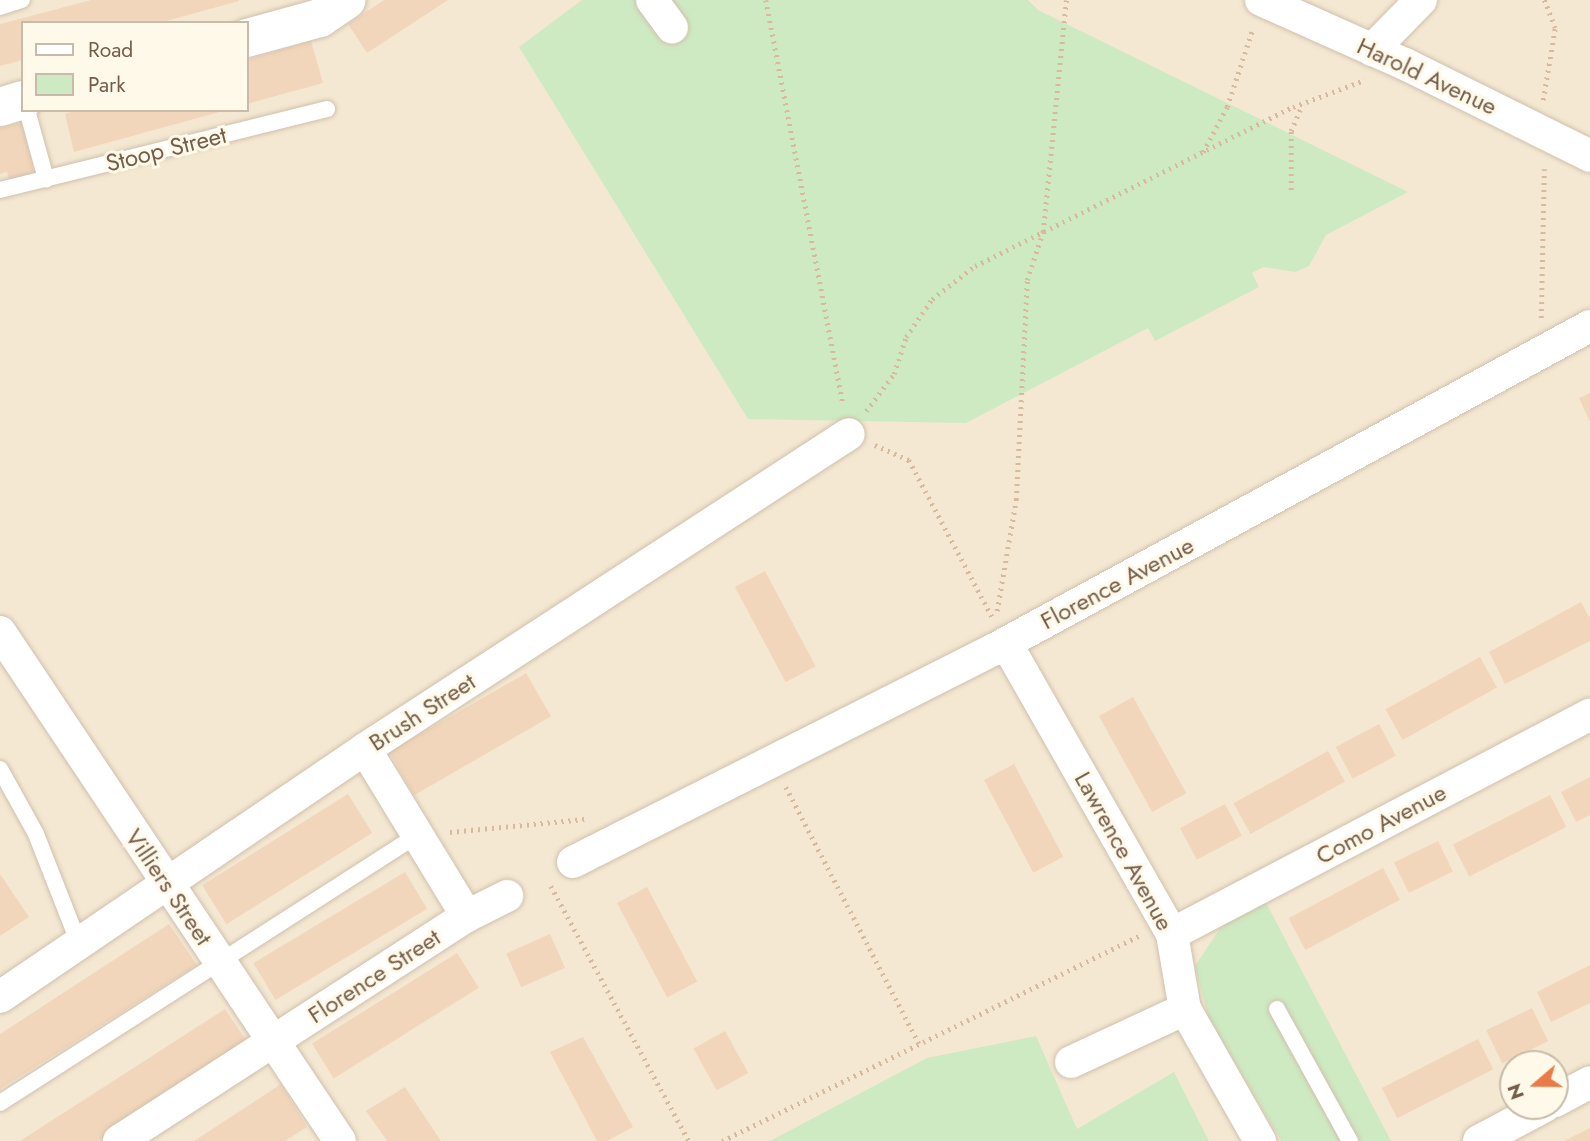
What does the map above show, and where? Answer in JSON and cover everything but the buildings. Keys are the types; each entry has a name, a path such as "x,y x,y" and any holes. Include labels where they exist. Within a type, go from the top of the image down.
{"street":[{"path":"248,38 320,18 347,0"},
{"path":"652,0 673,28"},
{"name":"Harold Avenue","path":"1261,0 1405,64 1590,156"},
{"path":"1372,50 1421,0"},
{"path":"0,107 21,101"},
{"name":"Florence Avenue","path":"559,869 1006,643 1590,326"},
{"name":"Brush Street","path":"0,997 168,887 365,749 849,433"},
{"name":"Villiers Street","path":"0,632 271,1043 340,1141"},
{"name":"Lawrence Avenue","path":"1006,643 1169,929 1185,1009 1260,1141"},
{"name":"Como Avenue","path":"1169,929 1590,715"},
{"path":"365,749 467,916"},
{"name":"Florence Street","path":"119,1141 467,916 507,896"},
{"path":"1071,1062 1185,1009"},
{"path":"1569,1093 1590,1082"},
{"path":"1479,1141 1519,1120"}],"lane":[{"path":"0,7 22,0"},
{"name":"Stoop Street","path":"0,190 327,109"},
{"path":"28,112 46,179"},
{"path":"0,769 36,834 80,946"},
{"path":"0,1103 418,835"},
{"path":"1277,1009 1350,1141"}],"path":[{"path":"766,0 849,433"},
{"path":"849,433 909,460 995,622 1016,500 1027,280 1043,232 1066,0"},
{"path":"1202,153 1240,75 1261,0"},
{"path":"1540,354 1542,130 1555,28 1544,0"},
{"path":"849,433 894,374 906,337 932,299 975,266 1302,104 1405,64"},
{"path":"1291,190 1291,131 1302,104"},
{"path":"772,761 919,1044"},
{"path":"418,835 593,818"},
{"path":"559,869 689,1141"},
{"path":"722,1141 919,1044 1169,929"}],"shaded area":[{"path":"0,0 1590,0 1590,1141 0,1141"}],"green space":[{"path":"582,0 1028,0 1038,10 1408,192 1326,235 1309,266 1295,272 1263,267 1252,273 1259,287 1155,341 1148,328 966,423 748,419 519,47"},
{"path":"1261,893 1391,1141 1281,1141 1208,1016 1195,966 1233,909"},
{"path":"1036,1036 1077,1129 1174,1072 1209,1141 770,1141 927,1058"}]}
